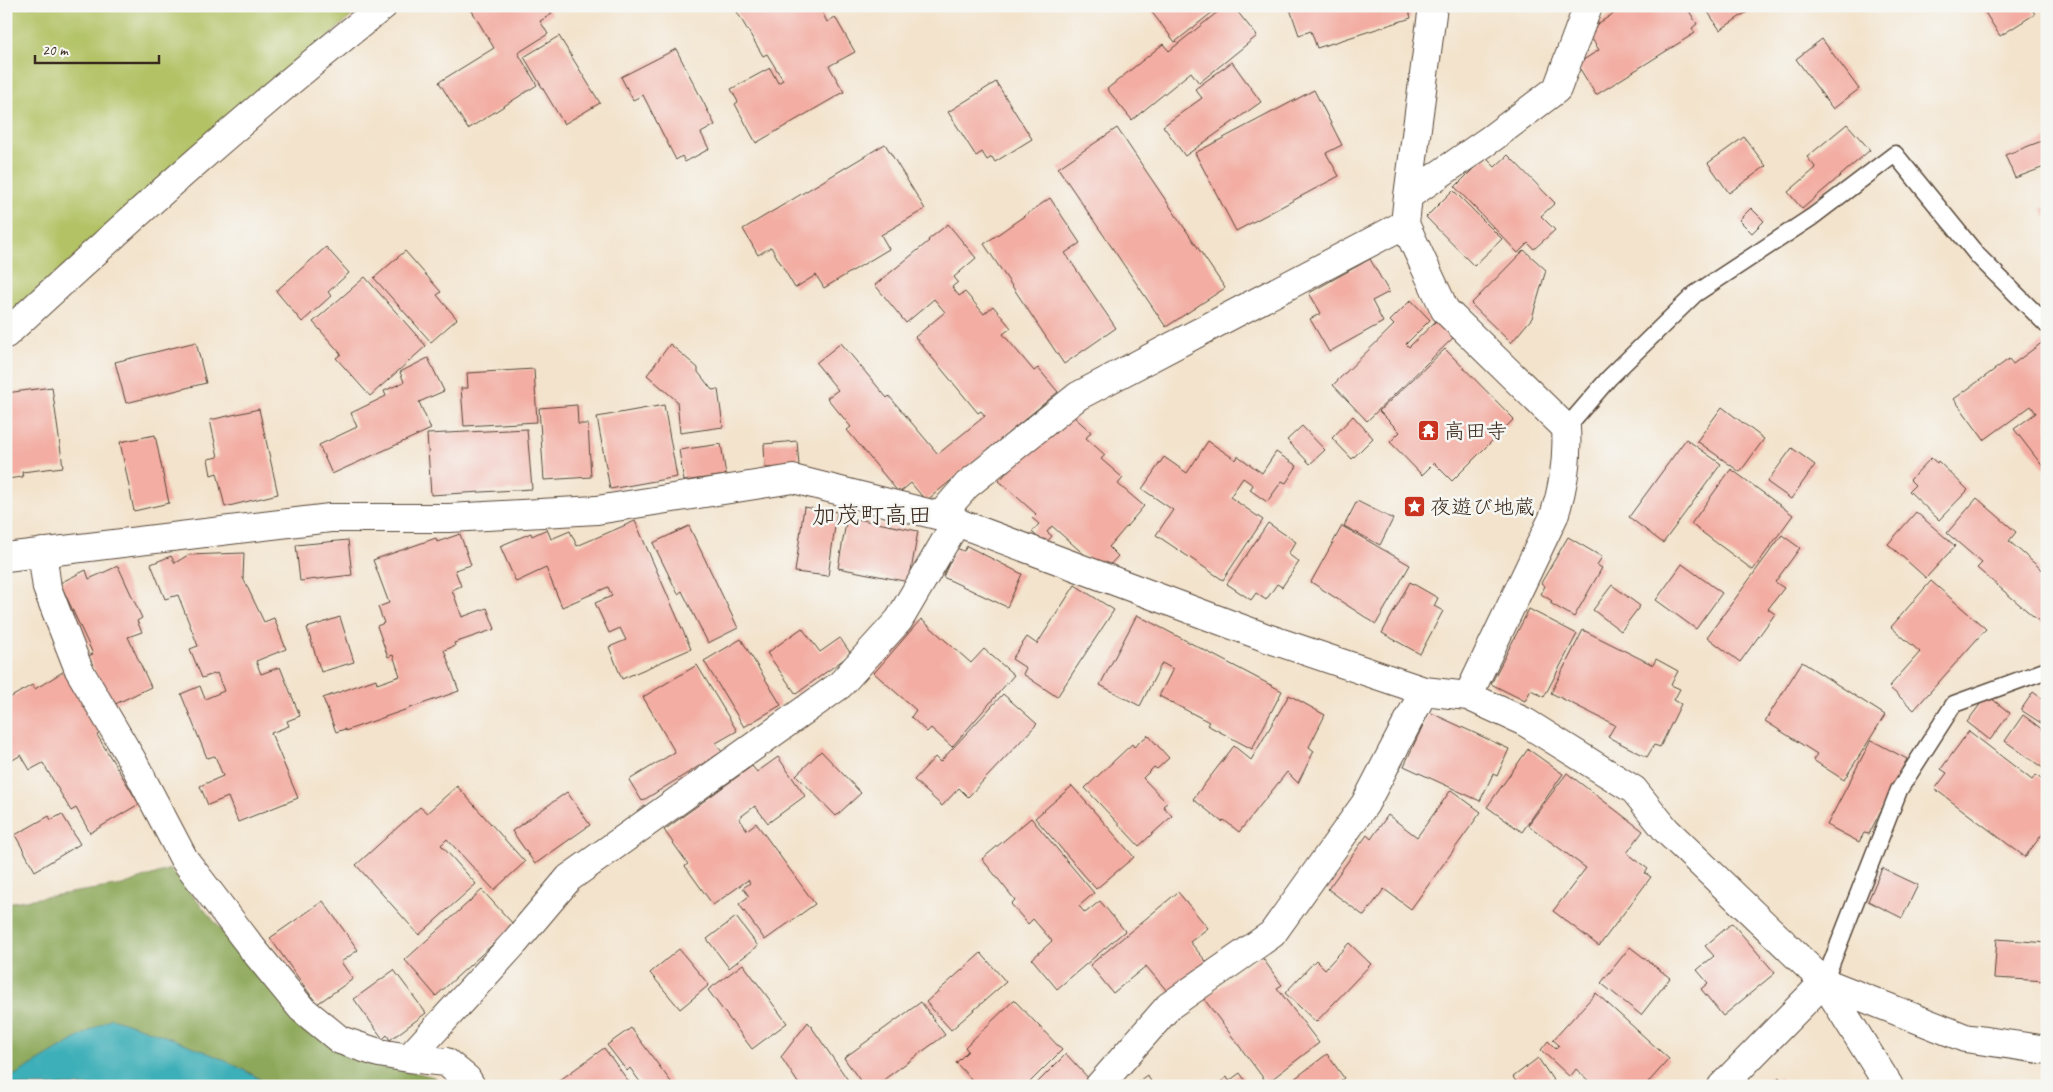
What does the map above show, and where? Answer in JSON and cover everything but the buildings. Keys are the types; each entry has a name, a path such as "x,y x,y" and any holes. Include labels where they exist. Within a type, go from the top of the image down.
{"street":[{"path":"6,334 138,213 323,54 383,6"},
{"path":"1433,6 1405,224 1445,310 1566,428 1566,469 1562,492 1554,516 1468,696"},
{"path":"1408,196 1492,138 1557,89 1588,6"},
{"path":"409,1058 515,942 569,878 840,685 900,620 948,519 967,486 1078,396 1405,224"},
{"path":"6,557 330,518 449,518 597,510 793,479 948,519 1266,638 1424,691 1468,696 1525,722 1634,790 1666,830 1824,982 1889,1086"},
{"path":"42,552 47,588 79,670 132,760 184,859 252,948 302,1009 340,1040 379,1053 409,1058 467,1079 471,1086"},
{"path":"1099,1086 1169,1006 1272,934 1365,804 1424,691"},
{"path":"1824,982 1965,1038 2047,1050"},
{"path":"1722,1086 1824,982"}],"lane":[{"path":"1566,428 1610,378 1695,294 1812,217 1895,154 1978,256 2047,325"},
{"path":"1824,982 1898,790 1954,704 2047,670"}],"green space":[{"path":"6,6 363,6 6,317"},
{"path":"170,869 248,961 358,1059 434,1077 440,1086 271,1086 244,1069 6,1075 6,903 122,885"}],"water":[{"path":"111,1018 213,1055 271,1086 6,1086 6,1075 15,1075"}],"place":[{"name":"高田寺","path":"1428,431"},
{"name":"夜遊び地蔵","path":"1414,507"}],"district":[{"name":"加茂町高田","path":"872,515"}]}
